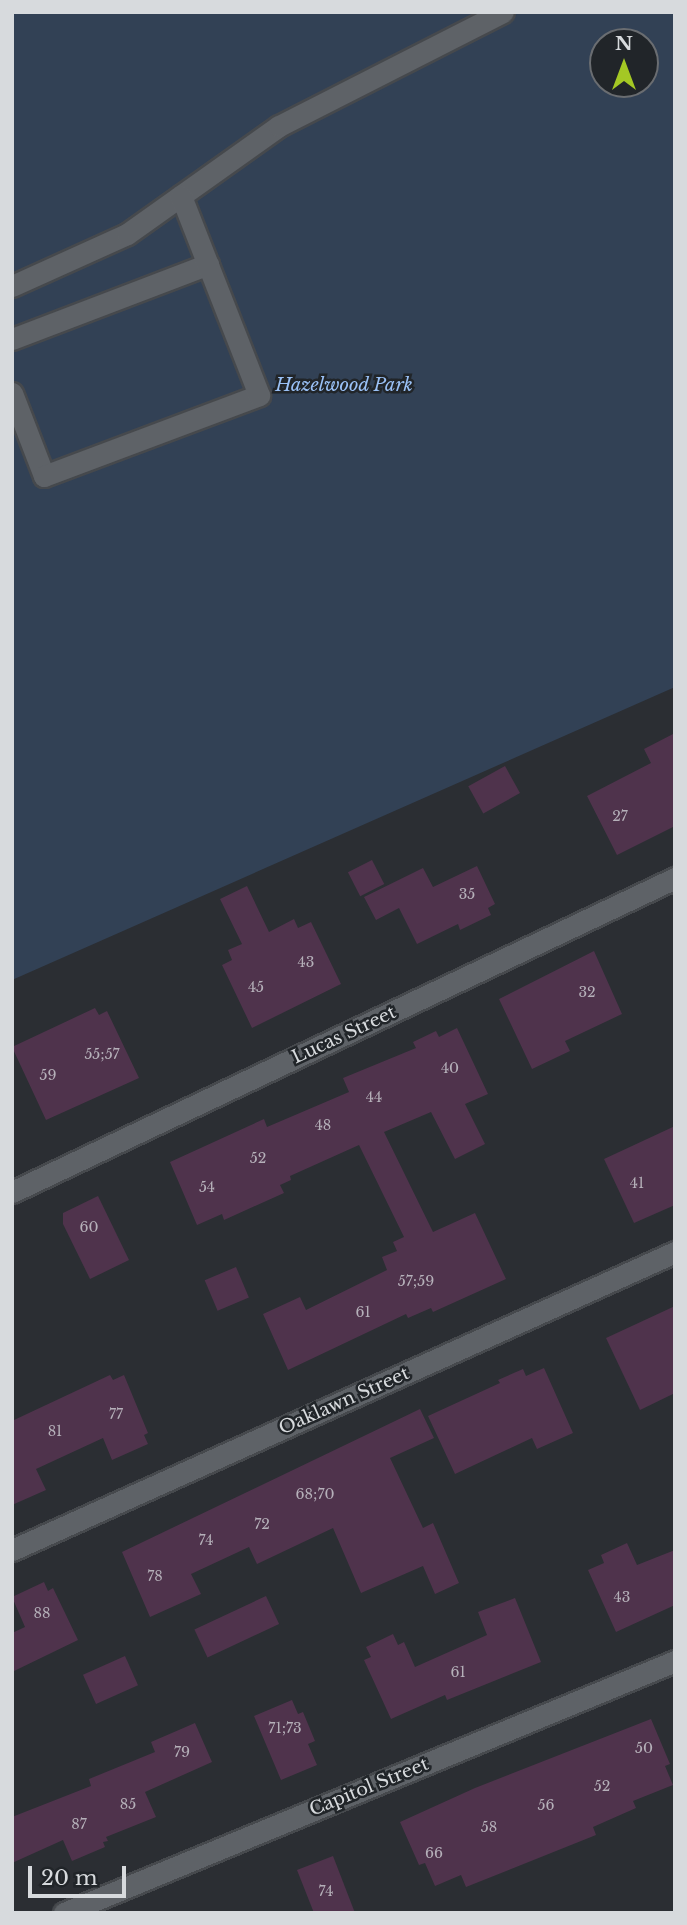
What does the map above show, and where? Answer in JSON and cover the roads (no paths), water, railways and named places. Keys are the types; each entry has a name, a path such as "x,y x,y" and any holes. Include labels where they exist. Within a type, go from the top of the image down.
{"street":[{"path":"12,286 127,234 279,126 503,12"},
{"path":"12,393 44,476 259,395 181,196"},
{"path":"12,338 208,264"},
{"name":"Lucas Street","path":"12,1192 675,878"},
{"name":"Oaklawn Street","path":"12,1550 675,1252"},
{"name":"Capitol Street","path":"64,1913 675,1661"}],"park label":[{"name":"Hazelwood Park","path":"344,385"}]}
